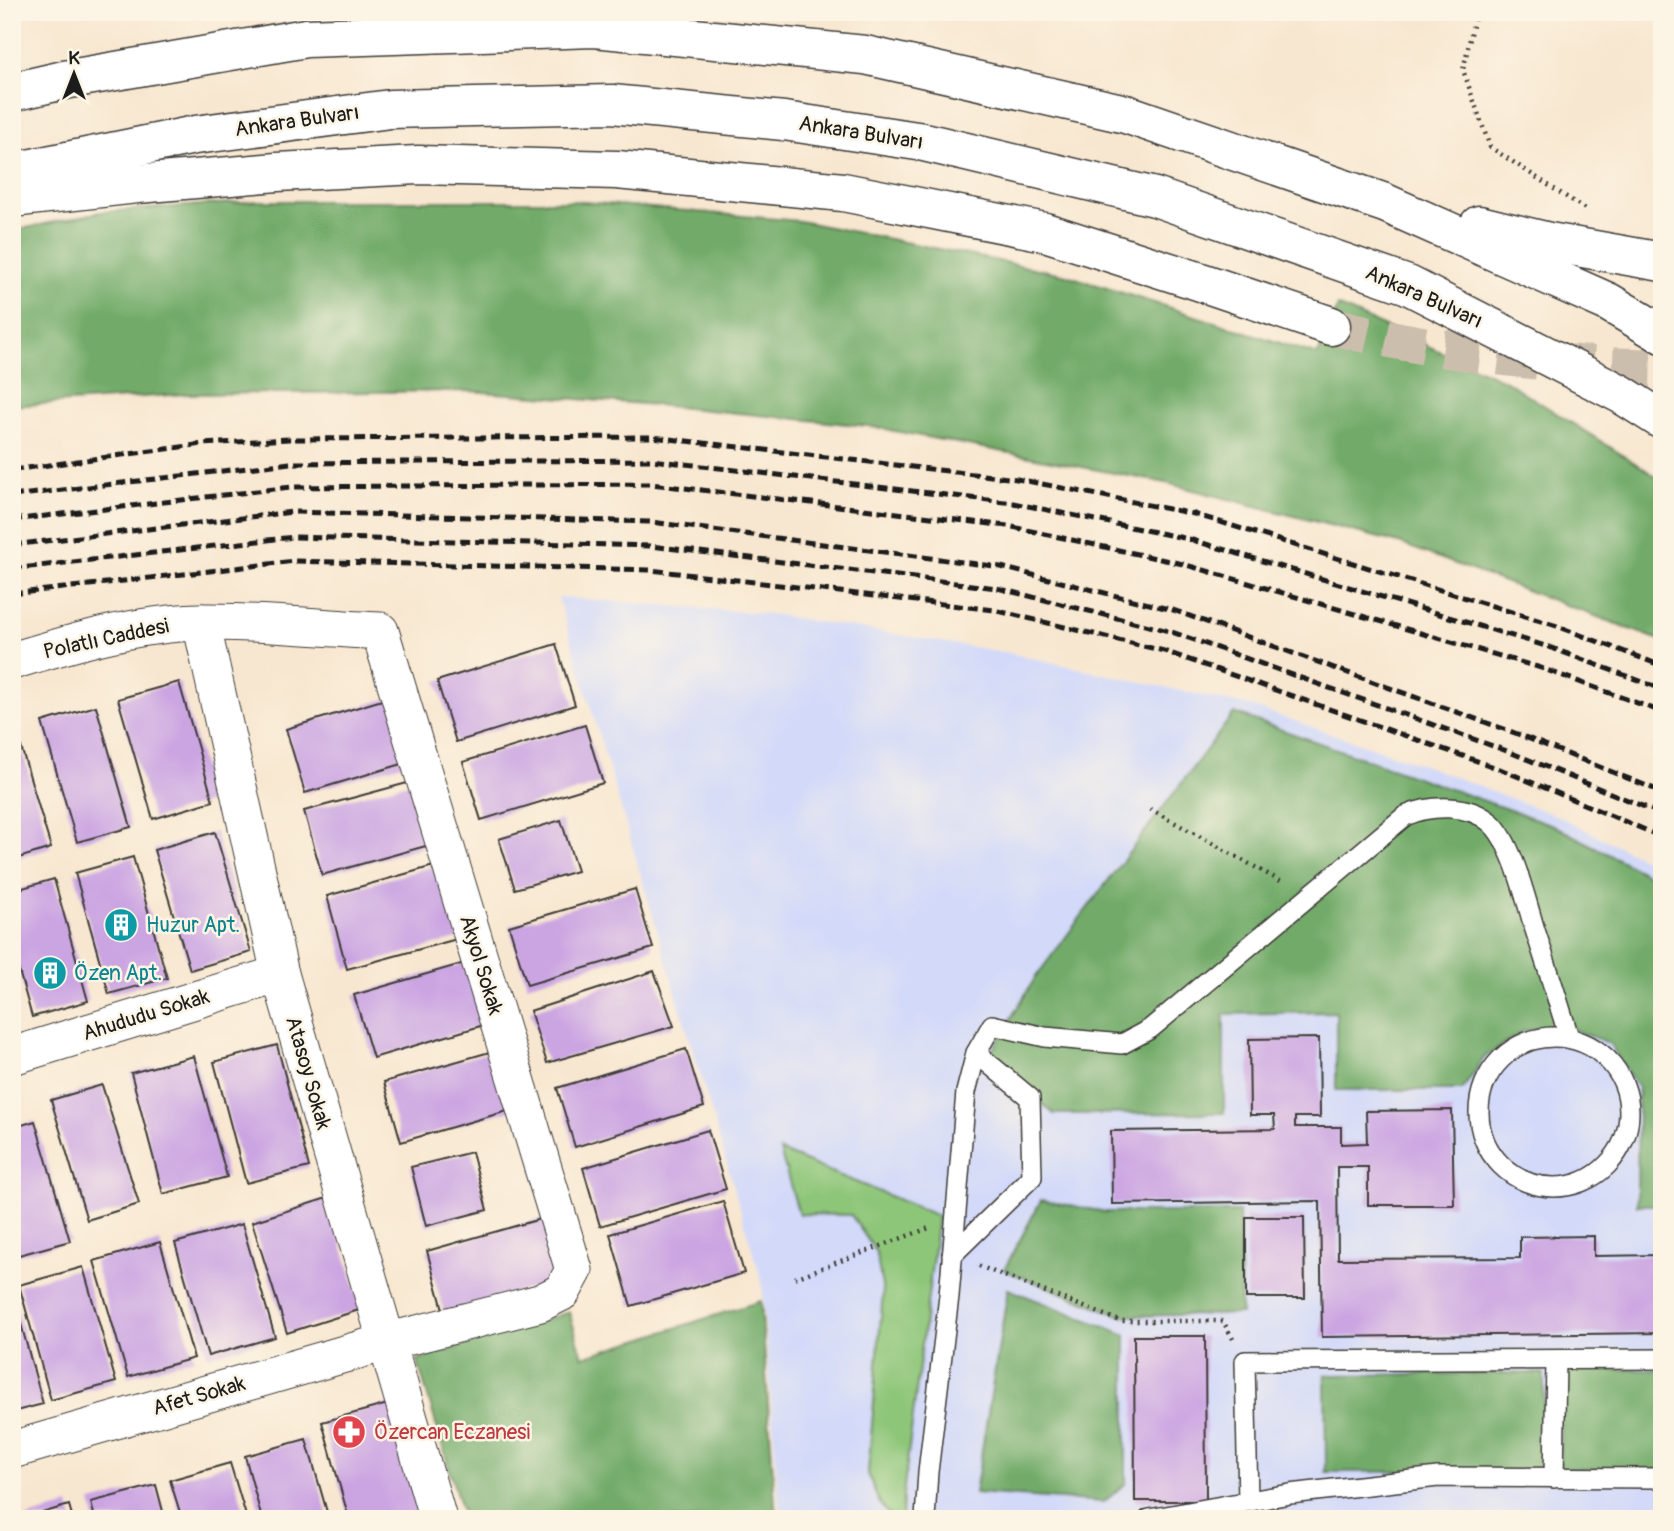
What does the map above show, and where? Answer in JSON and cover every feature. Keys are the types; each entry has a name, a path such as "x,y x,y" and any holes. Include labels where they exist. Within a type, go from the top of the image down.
{"main road":[{"path":"12,92 64,80 306,38 594,28 865,55 1126,114 1385,203 1608,302 1662,334"},
{"name":"Ankara Bulvarı","path":"12,172 195,135 390,109 612,104 784,121 886,136 924,142 1155,197 1408,285 1620,394 1662,420"},
{"path":"12,198 239,175 418,164 617,170 843,191 1045,233 1331,326"},
{"path":"1385,203 1549,242 1662,262"}],"street":[{"name":"Polatlı Caddesi","path":"12,660 81,640 144,628 201,622"},
{"name":"Atasoy Sokak","path":"201,622 280,974 438,1519"},
{"name":"Akyol Sokak","path":"201,622 380,631 574,1270 562,1292 540,1303 386,1342"},
{"name":"Ahududu Sokak","path":"12,1056 280,974"},
{"name":"Afet Sokak","path":"12,1450 386,1342"}],"lane":[{"path":"925,1519 953,1255 966,1092 976,1053 992,1025 1045,1037 1122,1044 1150,1029 1405,816 1422,808 1453,808 1490,821 1503,837 1519,876 1569,1037"},
{"path":"1544,1037 1569,1037 1593,1046 1612,1062 1625,1084 1630,1107 1628,1132 1617,1154 1600,1172 1578,1184 1554,1188 1530,1184 1507,1172 1490,1153 1480,1130 1478,1104 1481,1092 1485,1080 1499,1059 1520,1044 1544,1037"},
{"path":"953,1255 1032,1177 1030,1098 976,1053"},
{"path":"1554,1478 1556,1360"},
{"path":"1248,1501 1245,1361 1662,1360"},
{"path":"1149,1519 1290,1494 1438,1477 1662,1478"}],"path":[{"path":"1476,12 1463,70 1490,147 1604,220 1608,253"},
{"path":"1150,808 1309,897"},
{"path":"795,1278 956,1218"},
{"path":"953,1255 1120,1321 1223,1321 1245,1361"}],"shaded area":[{"path":"558,597 770,614 1009,653 1250,706 1415,762 1560,817 1662,868 1662,1519 780,1519 762,1282"}],"green space":[{"path":"258,201 573,201 800,221 1063,274 1318,355 1338,306 1504,380 1662,480 1662,641 1399,543 1166,483 868,426 656,405 468,391 186,394 12,406 12,231 100,212"},
{"path":"1234,713 1553,825 1662,882 1662,1205 1637,1205 1638,1088 1609,1043 1561,1025 1524,1031 1485,1057 1462,1090 1336,1090 1336,1012 1224,1014 1224,1113 1054,1114 988,1057 1035,978"},
{"path":"780,1151 938,1216 902,1519 895,1518 884,1509 868,1473 883,1292 876,1252 851,1215 799,1214"},
{"path":"1041,1200 1105,1212 1239,1212 1241,1314 1121,1316 1004,1270"},
{"path":"1008,1289 1126,1335 1126,1483 1104,1502 975,1493"},
{"path":"761,1301 776,1519 464,1519 417,1360 569,1312 583,1357"},
{"path":"1561,1369 1662,1370 1662,1470 1560,1469"},
{"path":"1544,1373 1544,1471 1326,1472 1325,1375"}],"building":[{"path":"556,644 575,705 456,742 437,681"},
{"path":"179,682 213,801 153,819 118,699"},
{"path":"392,697 412,761 305,793 286,729"},
{"path":"96,706 131,827 77,842 42,722"},
{"path":"585,725 603,783 481,820 463,762"},
{"path":"16,730 51,848 12,860 12,732"},
{"path":"422,779 440,842 322,875 304,811"},
{"path":"561,820 577,871 515,889 499,839"},
{"path":"215,832 251,952 190,970 154,850"},
{"name":"Huzur Apt.","path":"133,857 167,978 109,994 75,873"},
{"path":"448,862 468,936 347,969 327,896"},
{"name":"Özen Apt.","path":"54,879 88,1001 32,1017 12,946 12,891"},
{"path":"635,889 653,948 527,985 509,926"},
{"path":"475,960 494,1022 373,1058 354,995"},
{"path":"654,971 674,1026 547,1063 530,1011"},
{"path":"1319,1038 1320,1117 1295,1117 1295,1127 1341,1127 1341,1144 1367,1143 1366,1111 1452,1110 1454,1205 1368,1205 1368,1167 1337,1167 1338,1259 1520,1258 1520,1237 1594,1236 1594,1256 1662,1255 1662,1333 1322,1337 1320,1201 1112,1204 1111,1131 1275,1129 1274,1115 1250,1115 1249,1039"},
{"path":"277,1045 309,1167 246,1183 214,1062"},
{"path":"504,1048 521,1107 401,1142 384,1082"},
{"path":"686,1049 704,1107 575,1147 557,1088"},
{"path":"194,1056 227,1177 163,1194 131,1073"},
{"path":"102,1085 139,1204 87,1220 51,1100"},
{"path":"35,1121 70,1241 19,1255 12,1234 12,1128"},
{"path":"708,1130 726,1189 600,1226 583,1168"},
{"path":"472,1152 487,1210 426,1226 411,1167"},
{"path":"327,1198 362,1309 287,1333 252,1222"},
{"path":"723,1201 744,1273 631,1306 610,1234"},
{"path":"551,1216 569,1277 444,1313 427,1251"},
{"path":"1246,1217 1304,1217 1305,1298 1246,1298"},
{"path":"242,1224 275,1337 208,1356 175,1243"},
{"path":"160,1242 194,1358 128,1377 94,1261"},
{"path":"83,1267 116,1382 51,1400 19,1285"},
{"path":"12,1291 43,1404 12,1412"},
{"path":"1134,1336 1205,1336 1206,1501 1135,1501"},
{"path":"399,1401 427,1519 349,1519 322,1422"},
{"path":"306,1439 329,1519 262,1519 245,1456"},
{"path":"230,1463 247,1519 182,1519 170,1480"},
{"path":"156,1485 165,1519 95,1519 91,1502"},
{"path":"69,1505 73,1519 25,1518"}],"tunnel":[{"path":"1331,326 1413,344 1495,356 1577,364 1662,368"}],"railway":[{"path":"12,470 203,444 289,439 652,437 1017,479 1194,514 1557,626 1662,666"},
{"path":"12,496 290,463 652,460 1013,503 1189,539 1549,647 1662,689"},
{"path":"12,520 291,487 651,484 1008,526 1183,564 1541,668 1662,712"},
{"path":"12,545 293,512 651,522 1001,567 1173,610 1515,733 1662,792"},
{"path":"12,569 294,537 651,546 997,588 1169,631 1507,751 1662,814"},
{"path":"12,594 295,561 651,570 994,610 1164,651 1500,769 1662,837"}],"place":[{"name":"Huzur Apt.","path":"121,925"},
{"name":"Özen Apt.","path":"50,973"},
{"name":"Özercan Eczanesi","path":"349,1432"}]}
